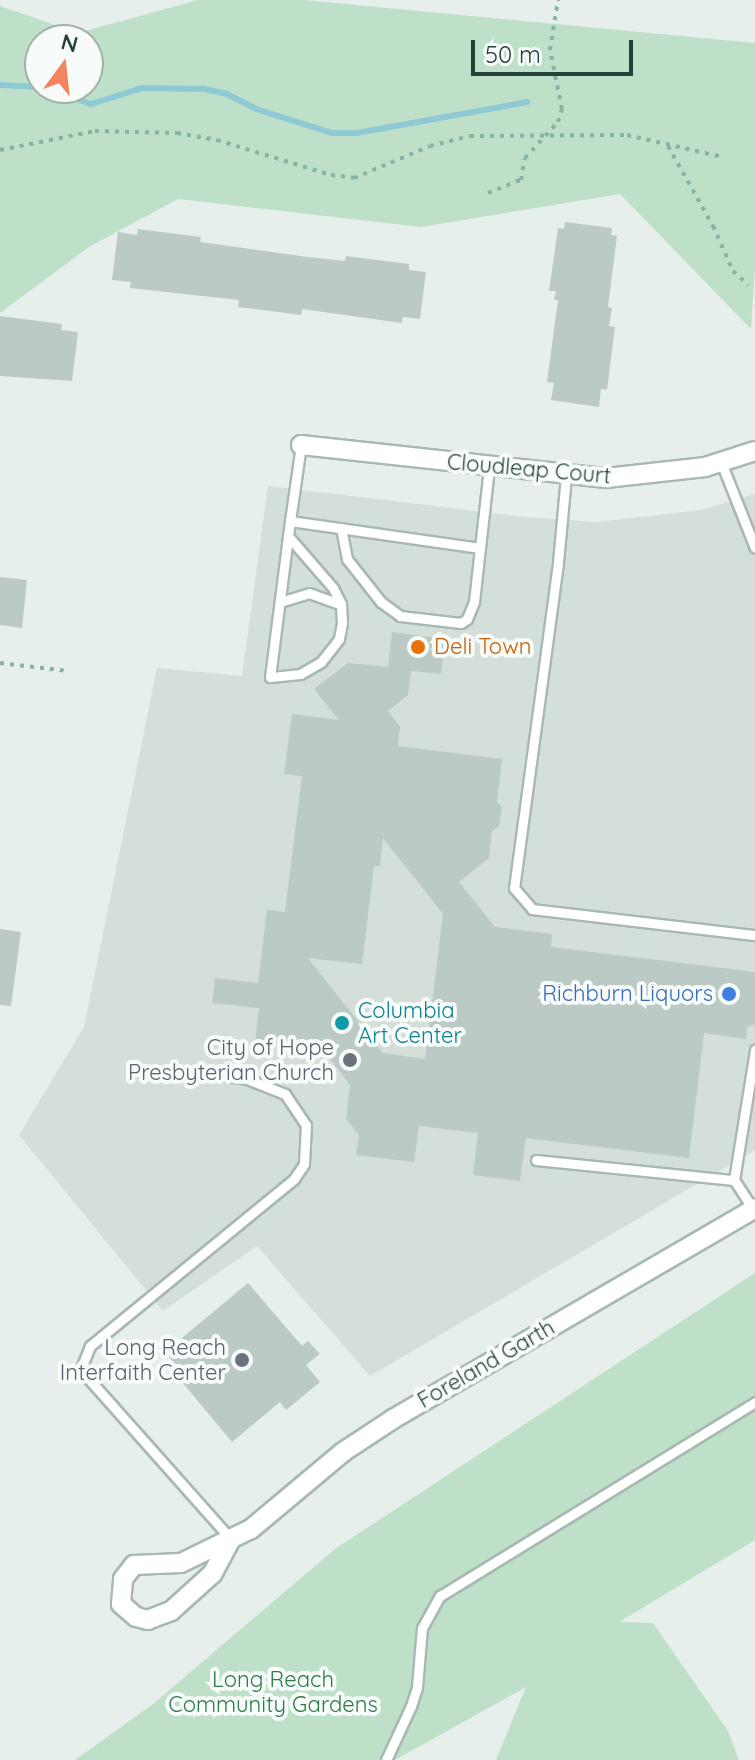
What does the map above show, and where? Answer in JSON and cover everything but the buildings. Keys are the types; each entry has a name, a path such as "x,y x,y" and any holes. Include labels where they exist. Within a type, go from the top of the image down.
{"street":[{"name":"Cloudleap Court","path":"301,445 489,468 606,478 666,474 755,451"},
{"name":"Foreland Garth","path":"231,1539 212,1574 171,1611 148,1620 136,1617 121,1604 123,1579 134,1565 181,1563 251,1529 343,1452 393,1419 754,1208"}],"lane":[{"path":"288,536 333,588 341,604 342,623 331,652 300,674 270,677 280,602 288,536 290,521 301,445"},
{"path":"721,462 755,548"},
{"path":"341,528 347,559 389,611 400,616 461,623 467,619 474,602 489,468"},
{"path":"566,476 558,563 514,888 532,909 755,935"},
{"path":"290,521 480,548"},
{"path":"280,602 309,593 341,604"},
{"path":"754,1208 734,1180 752,1052 755,1050"},
{"path":"183,1077 212,1074 247,1079 285,1094 306,1125 304,1164 294,1179 90,1346 82,1366 87,1377 231,1539"},
{"path":"536,1160 734,1180"},
{"path":"386,1760 417,1687 422,1628 440,1596 755,1402"}],"path":[{"path":"488,193 521,180 525,158 558,122 562,109 549,38 556,22 558,0"},
{"path":"0,150 95,131 177,133 217,140 331,175 354,178 430,146 470,136 547,133 627,135 722,157"},
{"path":"668,146 713,226 733,271 748,285"},
{"path":"0,663 68,671"}],"shaded area":[{"path":"268,486 526,517 596,522 701,510 755,494 755,1150 370,1376 257,1246 163,1311 19,1135 84,1027 157,668 242,676"}],"green space":[{"path":"198,0 304,0 755,43 755,268 751,329 620,194 421,227 178,199 89,247 0,313 0,6 52,24 24,24 24,104 104,104 104,26"},
{"name":"Long Reach Community Gardens","path":"755,1273 755,1540 619,1622 653,1623 728,1731 739,1760 496,1760 526,1687 395,1760 75,1760 153,1704 335,1549"}],"waterway":[{"path":"0,85 24,86"},
{"path":"104,100 142,88 204,89 227,94 256,109 332,133 357,133 527,102"}],"place":[{"name":"Deli Town","path":"418,647"},
{"name":"Richburn Liquors","path":"729,994"},
{"name":"Columbia Art Center","path":"342,1023"},
{"name":"City of Hope Presbyterian Church","path":"350,1060"},
{"name":"Long Reach Interfaith Center","path":"242,1360"}]}
